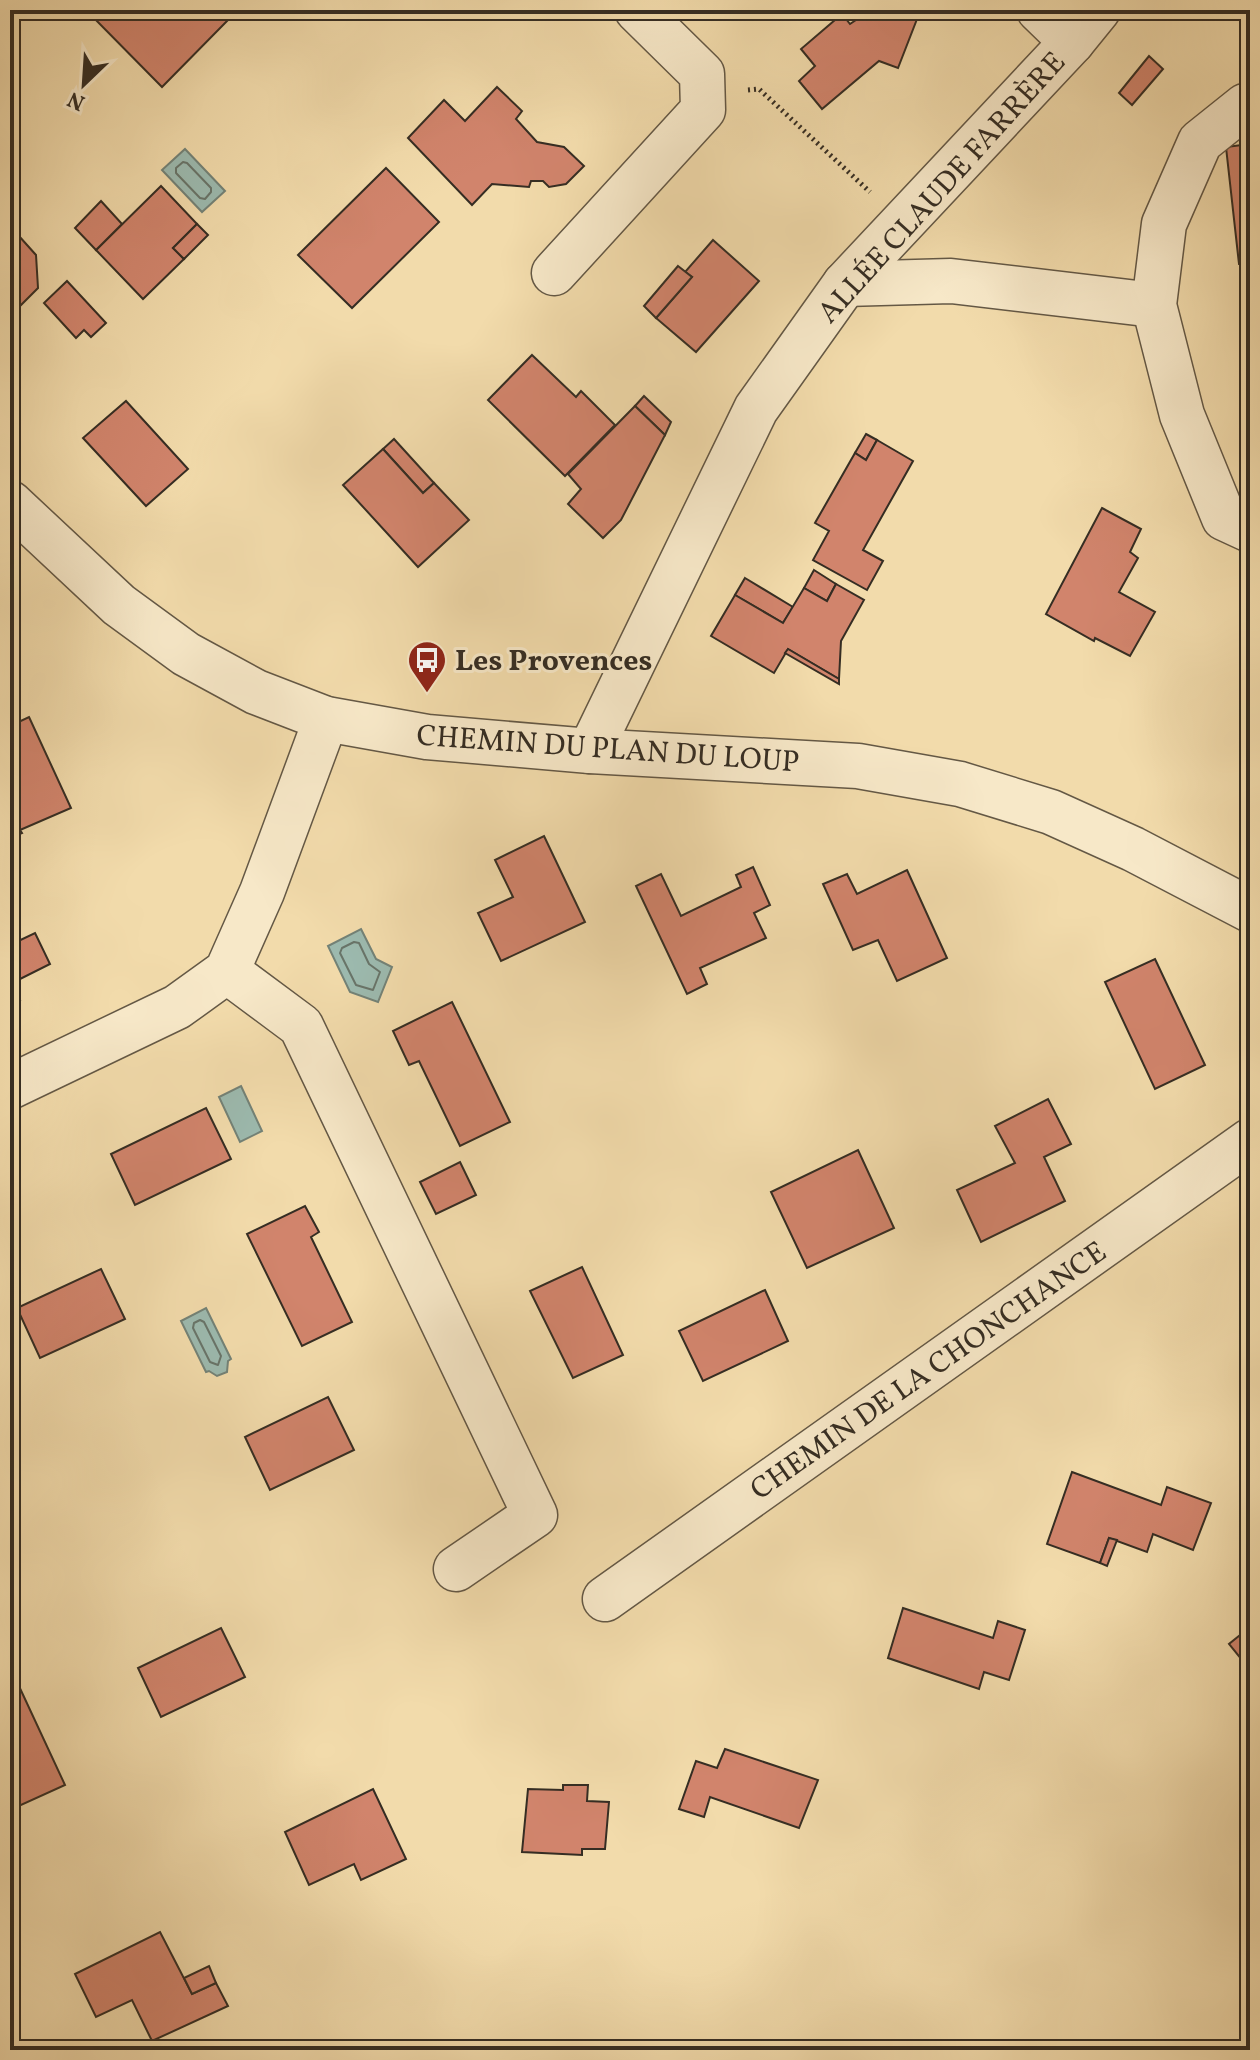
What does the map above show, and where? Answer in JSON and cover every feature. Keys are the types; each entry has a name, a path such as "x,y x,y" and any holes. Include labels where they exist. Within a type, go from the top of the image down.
{"street":[{"path":"554,273 703,110 702,74 637,10"},
{"path":"1039,10 1085,26"},
{"name":"ALLÉE CLAUDE FARRÈRE","path":"590,751 756,409 845,284 1085,26"},
{"path":"1250,106 1245,106 1200,142 1164,224 1154,305 1182,415 1224,518 1250,530"},
{"path":"845,284 951,281 1154,305"},
{"name":"CHEMIN DU PLAN DU LOUP","path":"10,503 119,605 186,654 256,692 326,719 427,737 590,751 858,766 960,784 1051,812 1133,849 1250,910"},
{"path":"10,1087 177,1007 227,971 262,892 326,719"},
{"path":"227,971 301,1026 535,1515 456,1569"},
{"name":"CHEMIN DE LA CHONCHANCE","path":"605,1599 1250,1141"}],"path":[{"path":"702,91 759,89 903,222"}],"water":[{"path":"185,149 225,191 202,212 162,170"},
{"path":"361,929 376,959 392,967 378,1002 350,992 328,946"},
{"path":"241,1086 262,1131 240,1142 219,1097"},
{"path":"206,1308 231,1359 227,1372 217,1376 206,1372 181,1321"}],"building":[{"path":"86,10 222,10 230,18 162,87"},
{"path":"855,10 896,10 917,19 898,68 879,61 822,109 799,81 815,66 801,49 842,14 850,24 859,18"},
{"path":"1149,56 1163,69 1132,105 1119,93"},
{"path":"497,87 522,111 516,119 537,142 564,147 584,166 566,184 549,187 543,181 531,181 529,187 492,184 472,205 408,138 444,100 465,121"},
{"path":"1250,144 1250,263 1239,264 1226,147"},
{"path":"386,168 439,222 352,308 298,255"},
{"path":"161,186 197,224 173,248 184,259 143,299 96,250"},
{"path":"101,201 122,224 96,250 75,228"},
{"path":"197,224 208,235 184,259 173,248"},
{"path":"10,226 36,255 38,288 10,316"},
{"path":"713,240 759,281 696,352 656,318 692,277 685,272"},
{"path":"678,266 692,277 656,318 644,306"},
{"path":"67,281 106,323 91,337 84,330 76,338 44,303"},
{"path":"532,355 576,397 581,391 615,425 565,476 488,400"},
{"path":"644,396 671,422 665,435 635,406"},
{"path":"126,401 188,469 146,506 83,438"},
{"path":"635,406 665,435 621,520 603,538 568,504 581,489 568,474"},
{"path":"866,434 877,440 866,460 855,453"},
{"path":"394,439 434,483 423,493 383,449"},
{"path":"877,440 913,461 863,550 883,561 867,590 813,560 829,531 815,523 855,453 866,460"},
{"path":"383,449 423,493 434,483 469,520 418,567 343,485"},
{"path":"1102,508 1141,529 1130,552 1138,558 1119,592 1155,612 1130,656 1095,638 1094,641 1046,614"},
{"path":"814,570 836,584 827,601 804,588"},
{"path":"745,578 793,607 783,623 735,595"},
{"path":"836,584 864,600 841,641 839,679 788,649 774,673 711,636 735,595 783,623 804,588 827,601"},
{"path":"788,649 839,679 839,684 785,653"},
{"path":"29,717 71,808 20,830 22,833 10,838 10,726"},
{"path":"544,836 585,922 501,961 478,913 513,897 495,860"},
{"path":"753,867 770,905 754,913 766,938 700,968 707,984 687,994 636,886 661,874 681,916 741,887 736,875"},
{"path":"907,870 947,958 897,981 878,940 853,950 823,884 847,874 857,894"},
{"path":"35,933 50,964 12,983 20,1000 10,1005 10,945"},
{"path":"1155,959 1205,1065 1155,1089 1105,982"},
{"path":"452,1002 510,1122 460,1146 419,1061 409,1065 393,1031"},
{"path":"1048,1099 1071,1144 1044,1157 1065,1201 981,1242 957,1190 1015,1163 995,1126"},
{"path":"206,1108 231,1159 135,1205 111,1154"},
{"path":"858,1150 894,1228 807,1268 771,1192"},
{"path":"460,1162 476,1195 436,1214 420,1182"},
{"path":"305,1206 319,1232 311,1237 352,1322 302,1346 247,1234"},
{"path":"582,1267 623,1355 573,1378 530,1291"},
{"path":"101,1269 125,1319 40,1358 17,1308"},
{"path":"765,1290 788,1341 703,1381 679,1331"},
{"path":"328,1397 354,1450 270,1490 245,1437"},
{"path":"1072,1472 1161,1505 1167,1487 1211,1503 1193,1550 1153,1534 1147,1552 1109,1538 1100,1563 1047,1544"},
{"path":"1109,1538 1117,1540 1107,1566 1100,1563"},
{"path":"903,1608 993,1638 998,1621 1025,1630 1009,1680 984,1672 979,1689 888,1658"},
{"path":"1250,1627 1250,1670 1229,1644"},
{"path":"221,1628 245,1677 161,1717 138,1668"},
{"path":"18,1684 65,1785 10,1810 10,1687"},
{"path":"725,1749 818,1780 799,1828 710,1797 704,1817 679,1809 696,1761 717,1768"},
{"path":"563,1785 588,1785 587,1801 609,1802 605,1849 582,1849 582,1855 522,1852 528,1789 563,1790"},
{"path":"373,1789 406,1859 361,1880 354,1864 309,1885 285,1832"},
{"path":"160,1932 192,1994 216,1983 228,2006 152,2041 132,2000 96,2017 75,1974"},
{"path":"209,1966 216,1983 192,1994 184,1978"}],"place":[{"name":"Les Provences","path":"427,694"}]}
